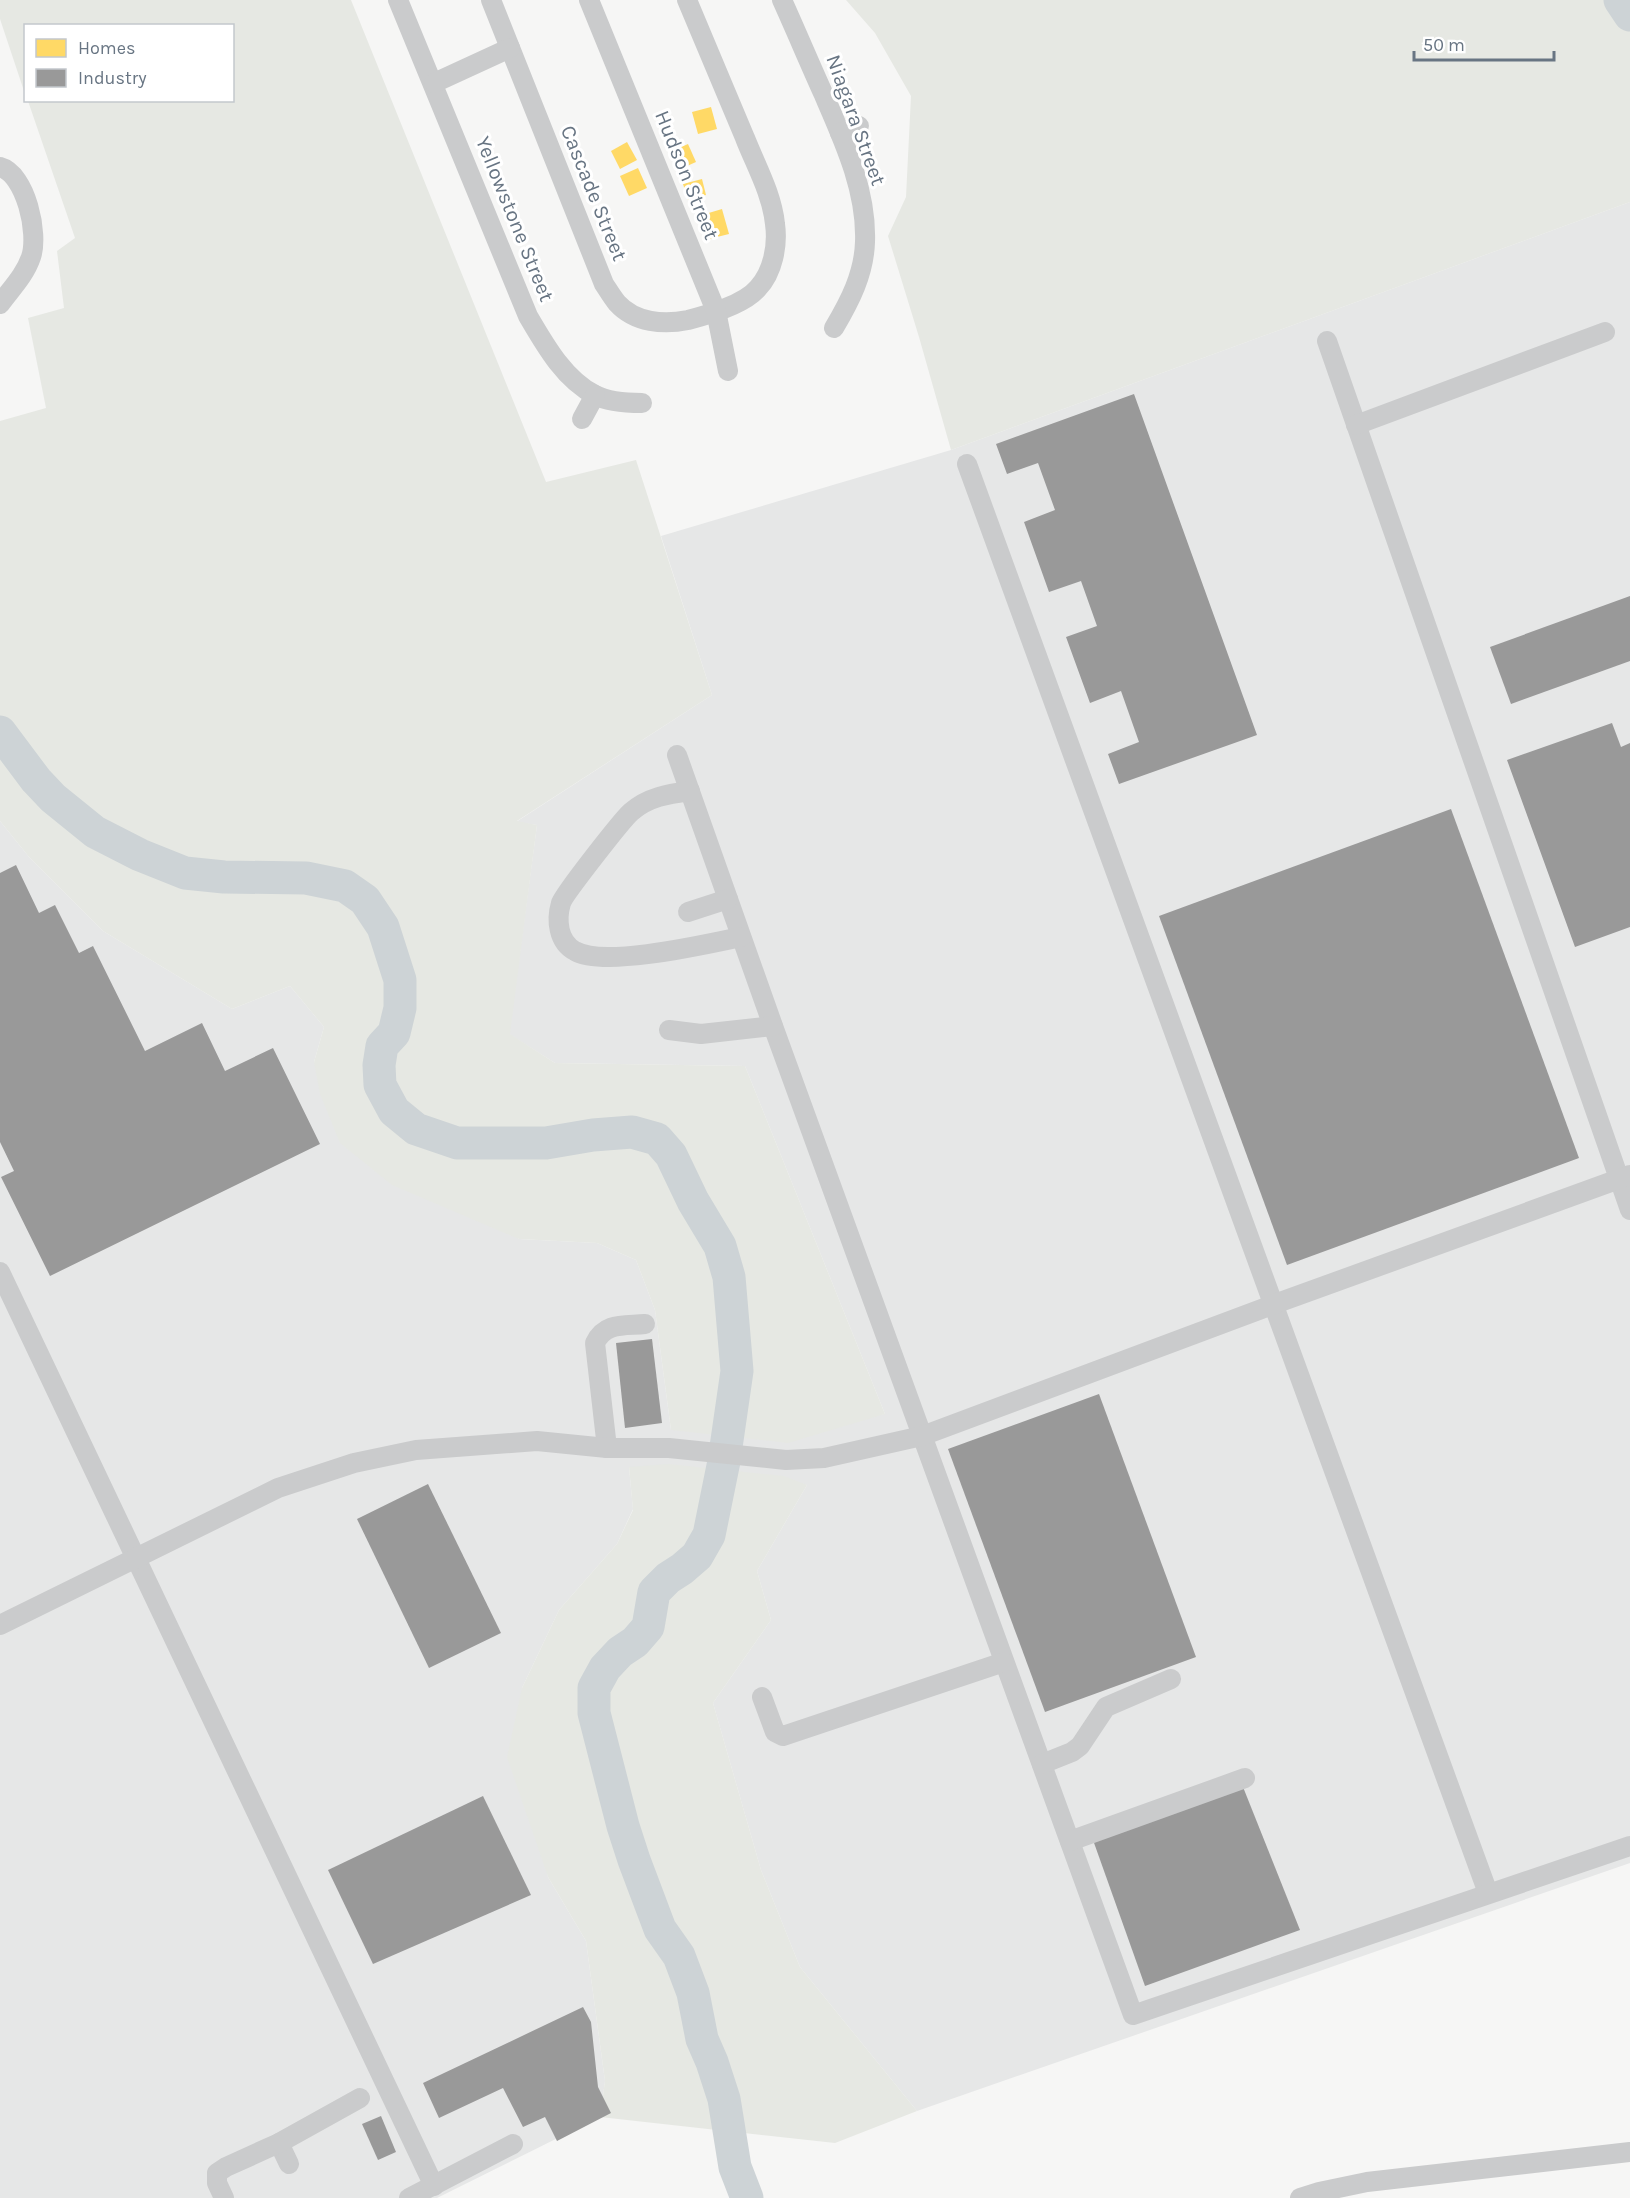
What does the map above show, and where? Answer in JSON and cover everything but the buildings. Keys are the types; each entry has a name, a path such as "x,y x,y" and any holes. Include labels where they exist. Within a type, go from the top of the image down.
{"street":[{"name":"Yellowstone Street","path":"398,0 528,316 545,346 567,373 596,395 625,403 642,403"},
{"name":"Cascade Street","path":"491,0 604,284 618,304 636,317 660,324 688,320 738,303 758,289 770,270 775,245 772,207 687,0"},
{"name":"Hudson Street","path":"589,0 716,311 728,371"},
{"name":"Niagara Street","path":"783,0 840,133 855,176 863,212 865,243 859,276 849,302 834,328"},
{"path":"434,83 510,48"},
{"path":"840,133 859,126"},
{"path":"0,167 8,169 18,180 29,211 34,242 32,255 26,268 0,303"},
{"path":"1356,425 1605,332"},
{"path":"1327,341 1624,1177 1630,1210"},
{"path":"582,419 596,395"},
{"path":"967,464 1488,1893"},
{"path":"677,755 773,1026 1133,2015 1630,1846"},
{"path":"690,791 661,795 630,813 562,901 558,919 560,933 568,946 577,953 598,957 633,956 690,948 741,937"},
{"path":"687,912 728,899"},
{"path":"669,1030 701,1034 773,1026"},
{"path":"0,1625 278,1488 354,1463 416,1450 537,1440 607,1448 669,1448 786,1460 824,1458 922,1436 1624,1177"},
{"path":"0,1272 434,2186"},
{"path":"607,1448 596,1343 600,1333 606,1329 645,1324"},
{"path":"762,1697 775,1732 783,1736 1004,1662"},
{"path":"1041,1764 1072,1752 1080,1746 1106,1707 1171,1679"},
{"path":"1070,1841 1245,1779"},
{"path":"224,2198 217,2183 217,2173 279,2143 360,2098"},
{"path":"279,2143 289,2164"},
{"path":"409,2198 513,2144"},
{"path":"1300,2198 1367,2182 1630,2152"}],"shaded area":[{"path":"0,0 351,0 546,482 636,460 712,695 517,821 537,825 510,1034 555,1063 745,1066 885,1414 788,1443 671,1430 655,1310 636,1260 597,1243 519,1239 392,1185 340,1143 320,1094 314,1062 324,1027 290,986 232,1009 103,931 29,857 0,821 0,421 46,408 28,318 64,308 57,251 75,238 28,102 234,102 234,24 24,24 24,91 0,19"},
{"path":"846,0 1630,0 1630,202 951,450 888,236 906,197 911,96 875,33"},
{"path":"1630,202 1630,1863 917,2111 800,1967 761,1870 713,1703 771,1620 757,1571 807,1485 629,1467 633,1509 617,1544 559,1610 522,1688 548,1877 586,1941 605,2081 600,2117 437,2198 0,2198 0,821 29,857 103,931 232,1009 290,986 324,1027 314,1062 519,1239 597,1243 636,1260 655,1310 671,1430 885,1414 745,1066 555,1063 509,1034 537,825 516,822 712,695 661,536 951,450"},
{"path":"668,1464 784,1476 807,1485 757,1571 771,1620 713,1703 761,1870 800,1967 917,2111 835,2143 600,2117 605,2081 586,1941 548,1877 507,1757 522,1688 559,1610 617,1544 633,1510 629,1467"}],"waterway":[{"path":"1620,0 1630,15"},
{"path":"0,732 36,780 53,798 95,832 140,855 185,873 224,877 306,878 345,886 365,900 383,927 400,980 400,1008 394,1033 382,1046 379,1065 380,1085 394,1111 416,1129 457,1143 546,1143 593,1135 632,1132 657,1139 671,1155 693,1201 720,1246 729,1277 737,1371 724,1461 709,1535 697,1556 654,1592 648,1627 635,1642 620,1652 605,1668 594,1688 594,1713 634,1860 660,1929 679,1956 693,1993 702,2039 724,2099 735,2167 747,2198"}]}
